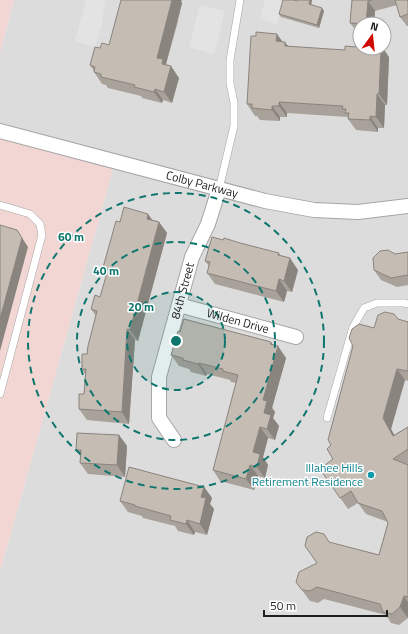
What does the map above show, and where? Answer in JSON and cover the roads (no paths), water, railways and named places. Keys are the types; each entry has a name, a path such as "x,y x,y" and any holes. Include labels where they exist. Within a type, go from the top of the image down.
{"street":[{"name":"Colby Parkway","path":"0,131 265,201 314,210 358,212 408,206"},
{"name":"84th Street","path":"174,440 159,418 159,376 192,257 208,224 218,189"},
{"name":"Wilden Drive","path":"179,305 296,337"}],"lane":[{"path":"218,189 234,126 234,103 230,83 230,60 240,0"},
{"path":"0,205 30,214 40,224 42,234 0,394"},
{"path":"327,418 353,327 364,308 377,303 408,304"}],"place":[{"name":"Illahee Hills Retirement Residence","path":"371,475"}]}
